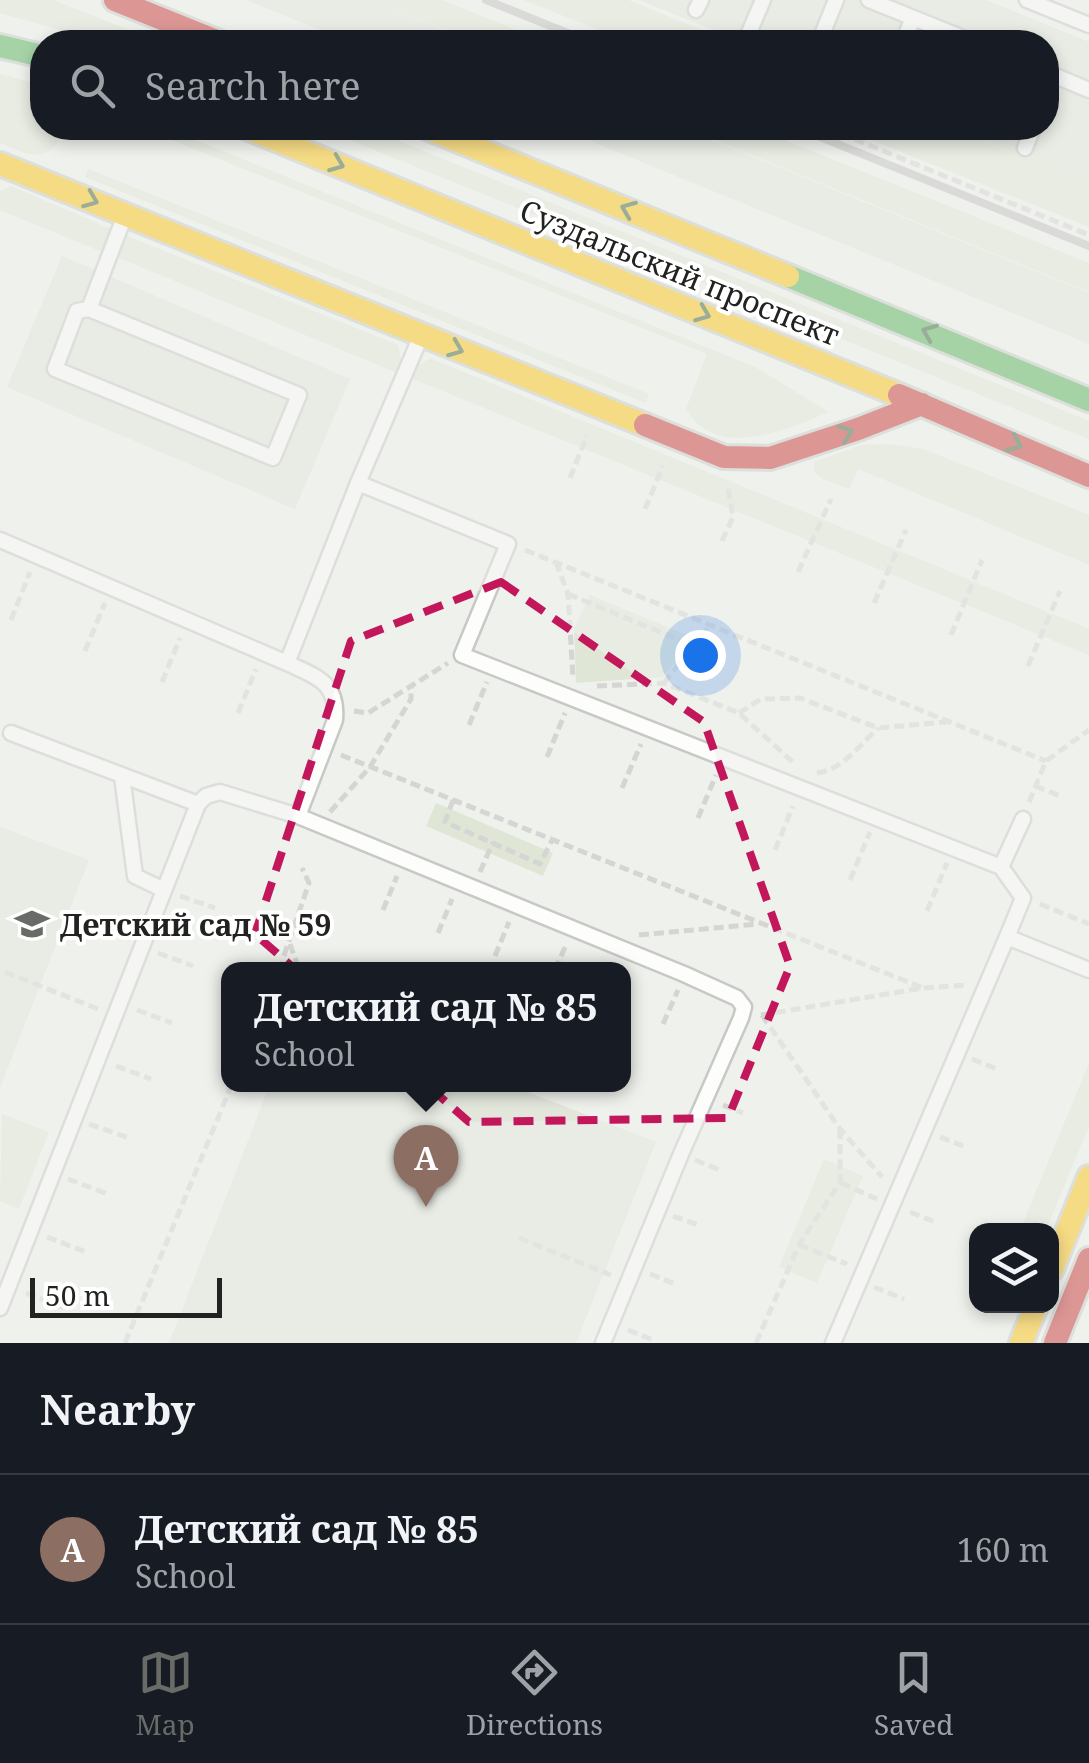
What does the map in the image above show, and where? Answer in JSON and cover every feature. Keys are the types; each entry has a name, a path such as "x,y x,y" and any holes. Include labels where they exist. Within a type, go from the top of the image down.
{"main road":[{"path":"131,3 193,30"},
{"path":"0,46 30,53"},
{"name":"Суздальский проспект","path":"276,140 1089,476"},
{"name":"Суздальский проспект","path":"457,140 1089,400"},
{"path":"0,164 724,456 770,458 922,404"},
{"path":"1059,1251 1089,1176"},
{"path":"1055,1343 1089,1259"},
{"path":"1021,1343 1033,1313"}],"lane":[{"path":"750,30 763,0"},
{"path":"824,30 836,0"},
{"path":"869,0 943,30"},
{"path":"1026,0 1089,26"},
{"path":"908,30 913,18"},
{"path":"1059,78 1089,90"},
{"path":"1025,148 1028,140"},
{"path":"88,308 126,214"},
{"path":"88,308 298,395 274,458 55,369 77,311 88,308"},
{"path":"288,663 358,482 421,336"},
{"path":"358,482 508,544 462,655 572,693 648,728 1001,868 1023,898 833,1343"},
{"path":"0,540 288,663 329,686 336,708 335,720 298,816"},
{"path":"11,733 198,804"},
{"path":"122,776 135,876 164,890"},
{"path":"0,1308 198,804 206,796 220,792 298,816 738,998 744,1008 741,1018 603,1343"},
{"path":"1001,868 1022,819"},
{"path":"1006,937 1089,970"}],"path":[{"path":"855,140 1089,235"},
{"path":"570,478 598,406"},
{"path":"646,510 675,437"},
{"path":"722,541 733,517 724,456"},
{"path":"798,572 831,499"},
{"path":"874,603 906,530"},
{"path":"508,544 1046,761"},
{"path":"10,620 37,556"},
{"path":"951,634 982,560"},
{"path":"547,756 572,693 568,594 556,562"},
{"path":"85,651 111,588"},
{"path":"1028,666 1060,592"},
{"path":"568,594 694,646"},
{"path":"162,682 188,620"},
{"path":"664,683 709,626"},
{"path":"238,713 263,652"},
{"path":"336,708 368,714 462,655"},
{"path":"469,725 493,667"},
{"path":"572,693 664,683 739,712 806,774 828,772 878,728"},
{"path":"318,825 370,767 411,699 410,686"},
{"path":"739,712 761,699 800,698 878,728 949,722"},
{"path":"622,788 648,728"},
{"path":"1022,819 1046,761 1089,730"},
{"path":"324,748 923,988"},
{"path":"698,818 723,758"},
{"path":"1035,786 1063,798"},
{"path":"775,850 800,788"},
{"path":"453,800 445,822 540,864 552,840"},
{"path":"850,880 876,818"},
{"path":"438,933 493,842"},
{"path":"927,911 953,848"},
{"path":"383,910 404,860"},
{"path":"283,962 309,883 302,868"},
{"path":"164,890 215,908"},
{"path":"1023,898 1089,924"},
{"path":"495,956 516,906"},
{"path":"616,946 624,936 761,923"},
{"path":"559,962 572,928"},
{"path":"290,944 297,962"},
{"path":"141,947 193,966"},
{"path":"4,972 117,1010 172,1023"},
{"path":"664,1024 684,974"},
{"path":"741,1018 923,988 986,984"},
{"path":"762,1015 840,1129 896,1194"},
{"path":"98,1059 151,1079"},
{"path":"125,1343 229,1092"},
{"path":"74,1119 128,1138"},
{"path":"756,1343 799,1246 840,1182 840,1129"},
{"path":"53,1174 108,1194"},
{"path":"30,1232 86,1252"},
{"path":"519,1238 628,1282"},
{"path":"799,1246 904,1299"},
{"path":"5,1288 65,1308"},
{"path":"611,1324 653,1340"}],"highlighted area":[{"path":"501,582 704,722 790,966 728,1118 469,1122 255,934 351,641"}],"shaded area":[{"path":"246,0 371,0 445,30 320,30"},
{"path":"639,0 986,0 1089,42 1089,184 981,140 1059,140 1059,30 714,30"},
{"path":"588,140 712,140 1089,293 1089,344"},
{"path":"62,256 350,379 295,509 7,387"},
{"name":"Детский сад № 59","path":"0,827 89,860 0,1088"},
{"path":"267,1092 528,1092 656,1142 576,1343 169,1343"}],"green space":[{"path":"0,0 53,0 129,30 61,30 0,13"},
{"path":"372,0 442,0 516,30 447,30"},
{"path":"524,0 628,0 702,30 599,30"},
{"path":"0,74 30,82 30,140 59,140 46,153 38,155 0,143"},
{"path":"171,140 196,140 755,367 829,412 753,437 715,434 699,425 686,409 707,354"},
{"path":"350,140 397,140 1089,421 1089,439"},
{"path":"715,140 785,140 1089,263 1089,292"},
{"path":"871,140 981,140 1089,184 1089,227"},
{"path":"88,169 649,394 646,403 85,177"},
{"path":"11,186 111,229 102,252 0,210 0,191"},
{"path":"127,236 398,345 401,359 395,372 119,258"},
{"path":"430,358 1089,629 1089,655 413,379 418,366"},
{"path":"861,445 923,449 1089,515 1089,565 858,469 849,489 821,478 814,471 814,462"},
{"path":"590,595 694,638 663,677 576,683 574,629"},
{"path":"436,803 553,853 543,876 426,826"},
{"path":"1089,1063 1089,1126 1049,1223 1023,1223"},
{"path":"2,1114 49,1132 19,1209 0,1201"},
{"path":"824,1159 863,1176 817,1283 779,1267"}],"railway":[{"path":"486,0 560,30"},
{"path":"828,140 1089,246"}],"traffic: fast":[{"path":"0,46 30,53"},
{"path":"788,276 1089,400"}],"traffic: slow":[{"path":"276,140 899,395"},
{"path":"456,140 788,276"},
{"path":"0,164 645,425"},
{"path":"1059,1252 1089,1177"},
{"path":"1021,1343 1033,1313"}],"traffic: jam":[{"path":"115,0 189,30"},
{"path":"899,395 1089,476"},
{"path":"645,425 724,457 770,458 922,404"},
{"path":"1055,1343 1089,1259"}],"place":[{"name":"Детский сад № 59","path":"32,924"},
{"name":"Детский сад № 85","path":"426,1207"}]}
